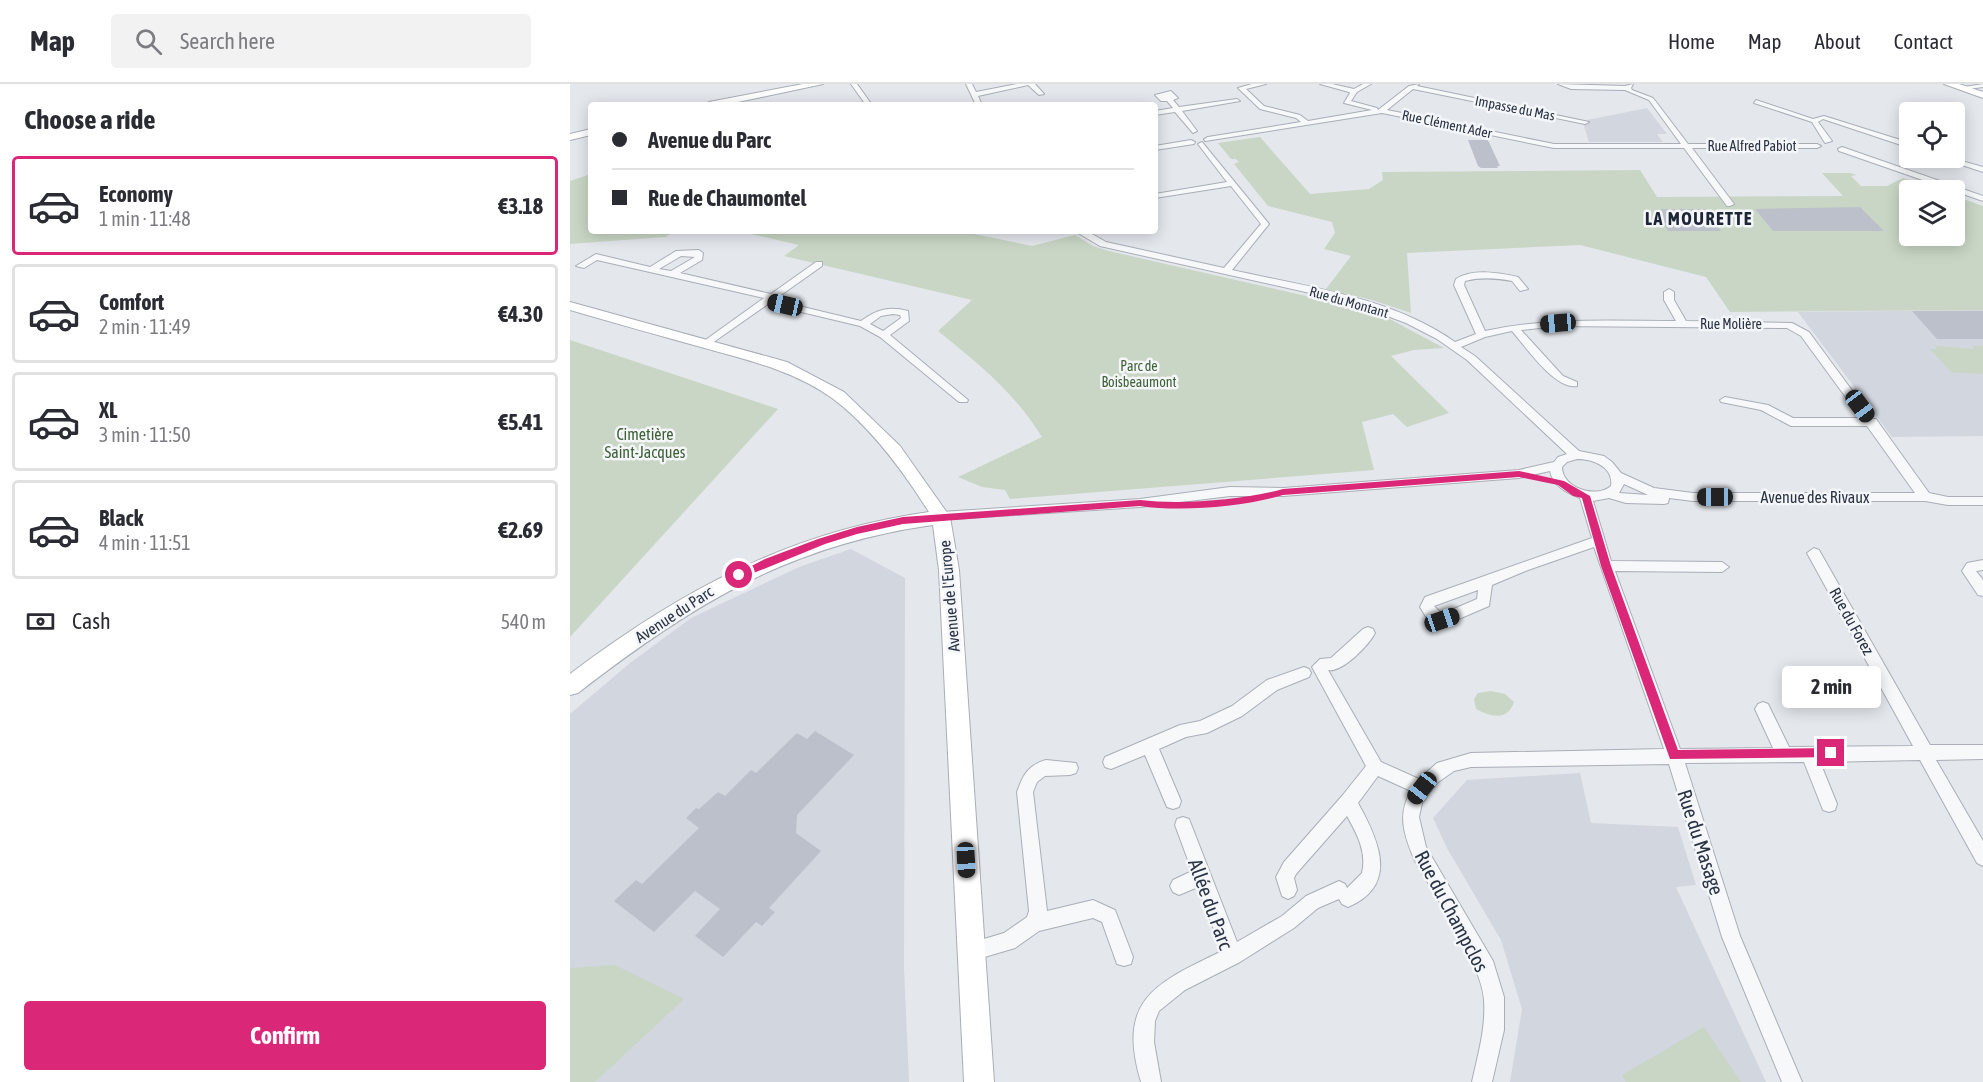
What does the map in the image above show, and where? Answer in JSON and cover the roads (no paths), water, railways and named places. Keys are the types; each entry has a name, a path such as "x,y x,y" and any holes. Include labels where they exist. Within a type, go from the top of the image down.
{"main road":[{"path":"725,102 818,84"},
{"path":"1949,84 1961,88 1980,88"},
{"path":"570,137 588,133"},
{"name":"Avenue de l'Europe","path":"570,306 782,365 815,381 838,395 894,450 941,517 948,551 979,1082"},
{"name":"Avenue du Parc","path":"570,686 682,605 768,561 857,531 903,520 941,517"}],"street":[{"path":"854,84 867,102"},
{"path":"969,84 978,102"},
{"path":"974,95 1026,84"},
{"path":"1031,84 1041,94"},
{"path":"1263,84 1241,87 1262,108 1298,116 1307,123"},
{"path":"1323,84 1354,92"},
{"path":"1368,84 1354,92 1346,102 1383,111"},
{"path":"1562,84 1571,87 1629,86 1634,93 1651,99 1730,204"},
{"name":"Impasse du Mas","path":"1383,111 1413,86 1585,122"},
{"path":"1166,97 1193,131"},
{"path":"1158,113 1237,101"},
{"path":"1756,102 1814,121 1828,141"},
{"name":"Rue Clément Ader","path":"1158,147 1191,141 1192,138 1198,136 1205,141 1383,111 1554,146 1687,146"},
{"path":"1814,121 1822,117 1899,142"},
{"path":"1205,141 1233,183 1265,224 1227,271"},
{"path":"1834,150 1839,144 1818,141 1817,146 1983,199"},
{"name":"Rue Alfred Pabiot","path":"1687,146 1817,146"},
{"path":"1965,164 1983,170"},
{"path":"1158,196 1233,183"},
{"name":"Rue du Montant","path":"1087,234 1103,244 1353,300 1409,321 1471,358 1576,455"},
{"path":"652,269 678,253 699,253 699,258 673,274"},
{"path":"581,266 596,258 652,269 863,324 884,336 963,400"},
{"path":"708,343 819,264"},
{"path":"1482,335 1459,285 1461,279 1499,275 1515,279 1523,289"},
{"path":"1669,292 1669,300 1683,324"},
{"path":"863,324 877,312 890,309 904,313 906,319 884,336"},
{"name":"Rue Molière","path":"1454,346 1482,335 1514,328 1558,323 1776,324 1797,329 1805,334 1931,497"},
{"path":"1514,328 1559,378 1573,384"},
{"path":"1725,400 1764,407 1791,422 1872,422"},
{"path":"1576,455 1609,464 1617,476 1618,483 1609,494 1586,496 1576,494 1561,483 1557,477 1557,465 1561,460 1576,455"},
{"name":"Avenue du Parc","path":"941,517 1140,503 1165,506 1265,498 1283,492 1519,474 1557,465"},
{"name":"Avenue du Parc","path":"1519,474 1561,483"},
{"name":"Avenue des Rivaux","path":"1617,476 1652,492 1693,498 1931,497 1948,501 1983,501"},
{"name":"Avenue des Rivaux","path":"1609,494 1626,499 1647,500 1677,501 1693,498"},
{"name":"Avenue des Rivaux","path":"1931,497 1943,494 1983,494"},
{"name":"Rue du Masage","path":"1586,496 1606,566 1674,755 1731,937 1792,1082"},
{"path":"1485,582 1598,541"},
{"name":"Rue du Forez","path":"1814,553 1925,752 1932,770 1983,857"},
{"path":"1983,565 1972,567 1969,571 1983,591"},
{"path":"1606,566 1722,567"},
{"path":"1314,678 1319,667 1324,663 1333,665 1353,650 1368,633"},
{"path":"1111,762 1185,730 1202,728 1237,711 1272,685 1314,678"},
{"path":"1314,678 1375,767 1422,788"},
{"path":"1763,709 1784,754"},
{"path":"1149,745 1173,801"},
{"name":"Rue du Champclos","path":"1482,1082 1494,1030 1494,998 1486,968 1412,835 1410,817 1412,800 1435,772 1460,760 1983,752"},
{"path":"1808,753 1829,804"},
{"path":"1035,923 1038,911 1025,792 1030,776 1036,771 1047,767 1070,768"},
{"path":"1288,890 1285,877 1290,868 1375,767"},
{"path":"1233,955 1288,922 1312,902 1364,886 1369,877 1372,850 1347,802"},
{"name":"Allée du Parc","path":"1151,1082 1144,1052 1146,1016 1150,1006 1183,982 1233,955 1183,825"},
{"path":"1179,886 1202,876"},
{"path":"971,952 1008,941 1035,923 1093,909 1109,916 1124,957"}],"district":[{"name":"LA MOURETTE","path":"1699,218"}],"park label":[{"name":"Parc de Boisbeaumont","path":"1139,374"},
{"name":"Cimetière Saint-Jacques","path":"645,443"}]}
